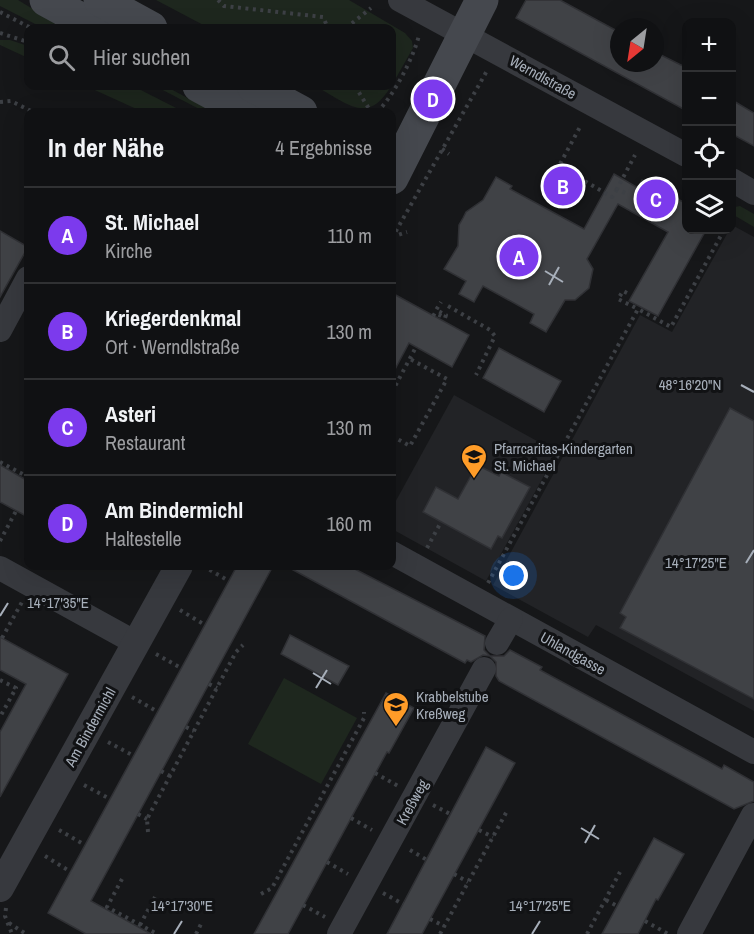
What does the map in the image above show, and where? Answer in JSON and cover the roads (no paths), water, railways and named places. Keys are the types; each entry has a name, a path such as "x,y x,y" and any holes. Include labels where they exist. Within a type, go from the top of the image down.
{"main road":[{"path":"46,0 90,24"},
{"path":"100,0 144,24"},
{"path":"396,170 483,0"},
{"path":"206,90 240,108"},
{"path":"260,90 294,108"},
{"path":"396,120 427,109"}],"street":[{"name":"Werndlstraße","path":"400,0 682,152"},
{"path":"736,182 754,192"},
{"path":"0,330 24,285"},
{"name":"Uhlandgasse","path":"396,555 754,752"},
{"path":"0,568 142,646"},
{"name":"Am Bindermichl","path":"3,899 142,646 177,570"},
{"path":"497,643 511,619"},
{"name":"Kreßweg","path":"336,928 484,669"},
{"path":"689,934 753,815"}],"place":[{"name":"Am Bindermichl","path":"433,99"},
{"name":"Kriegerdenkmal","path":"563,186"},
{"name":"Asteri","path":"656,199"},
{"name":"St. Michael","path":"519,257"},
{"name":"Pfarrcaritas-Kindergarten St. Michael","path":"474,480"},
{"name":"Krabbelstube Kreßweg","path":"396,728"}]}
